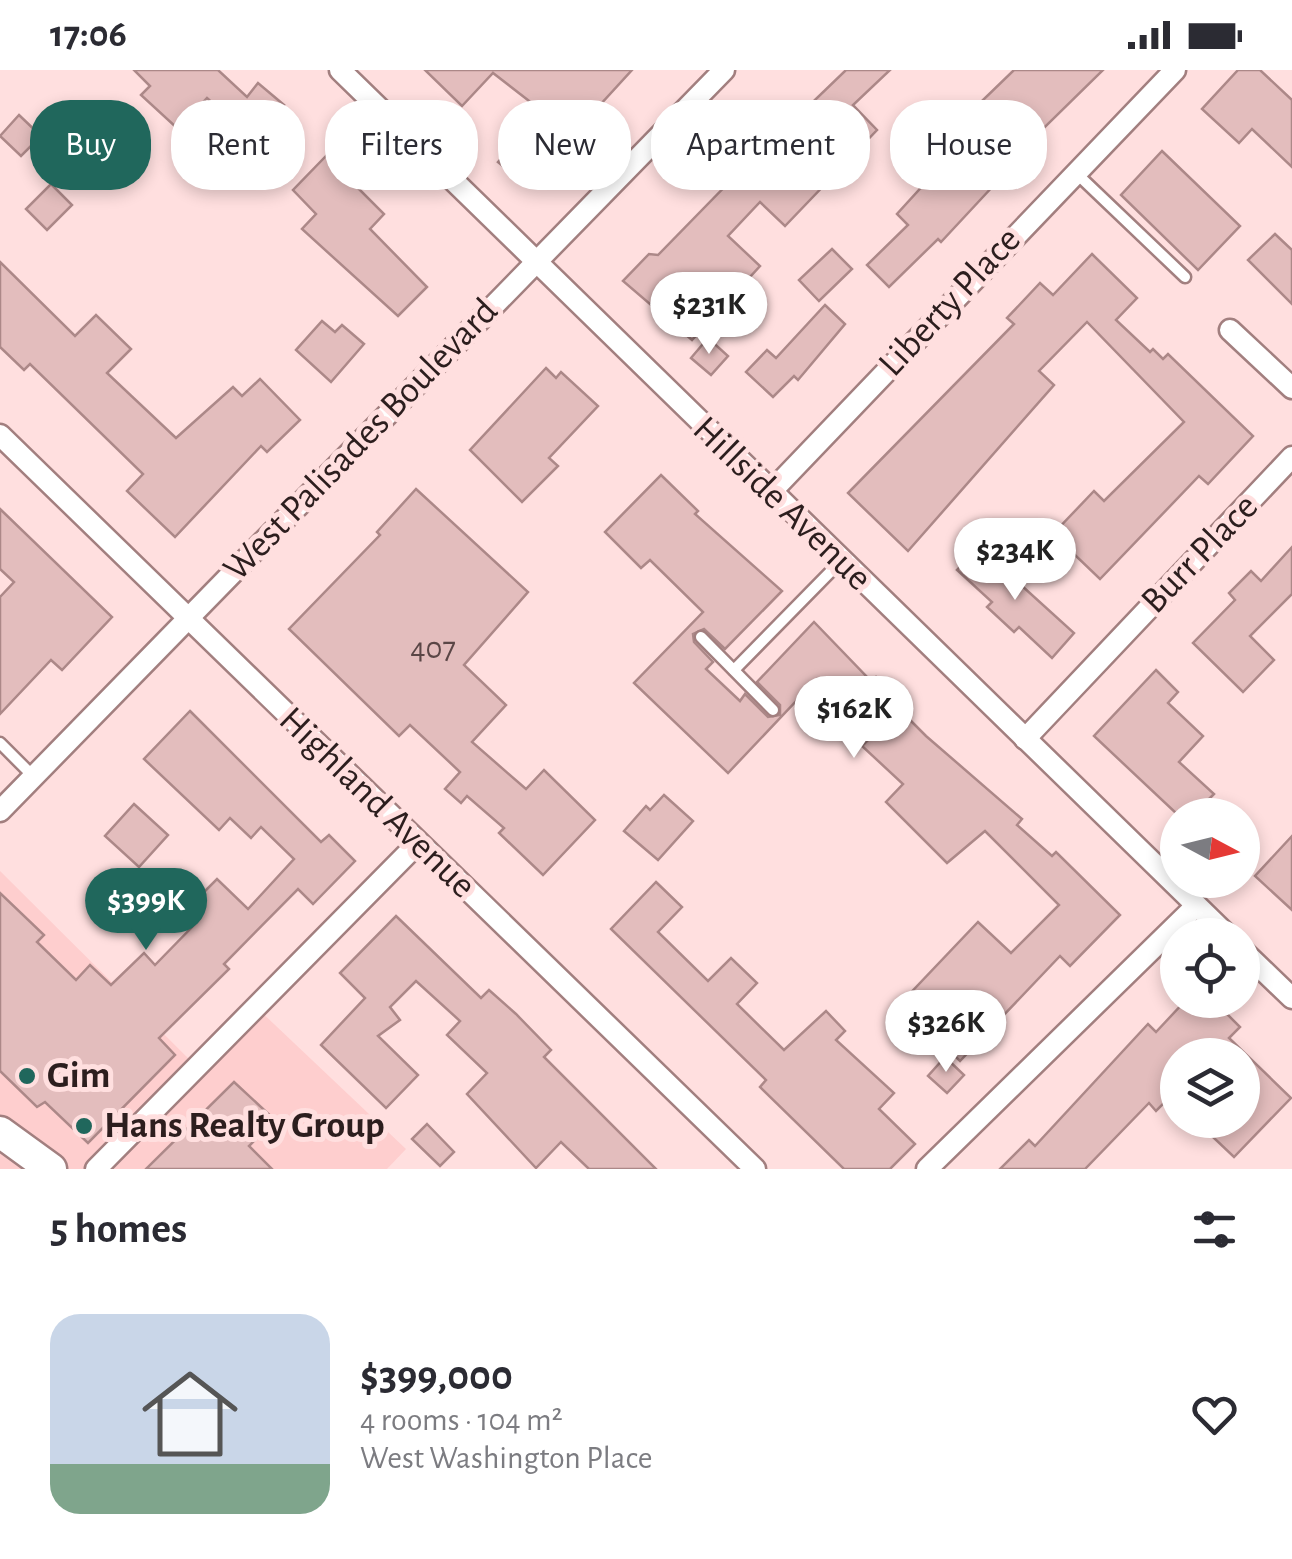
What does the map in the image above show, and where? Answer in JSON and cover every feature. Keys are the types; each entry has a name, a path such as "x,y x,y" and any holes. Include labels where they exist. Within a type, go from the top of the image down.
{"main road":[{"path":"0,1132 52,1169"}],"street":[{"name":"Hillside Avenue","path":"340,70 1209,918"},
{"name":"West Palisades Boulevard","path":"0,812 724,70"},
{"name":"Liberty Place","path":"770,493 1175,70"},
{"path":"1230,330 1292,388"},
{"name":"Highland Avenue","path":"0,435 755,1169"},
{"name":"Burr Place","path":"1025,739 1292,457"},
{"path":"96,1169 418,843"},
{"path":"927,1169 1196,906"},
{"path":"1260,967 1292,998"}],"lane":[{"path":"1075,172 1186,278"},
{"path":"734,670 841,561"},
{"path":"702,637 773,710"},
{"path":"0,743 34,776"}],"shaded area":[{"path":"0,871 197,1067 256,1007 406,1149 387,1169 0,1169"}],"building":[{"path":"134,70 218,70 247,97 258,83 278,100 171,100 171,123 151,100 141,95 150,86"},
{"path":"425,70 632,70 605,100 528,100 493,73 468,100 456,100"},
{"path":"846,70 890,70 858,100 815,100"},
{"path":"1014,70 1103,70 1047,125 1047,100 983,100"},
{"path":"1238,70 1260,70 1292,100 1292,167 1252,129 1239,143 1202,109"},
{"path":"19,115 30,126 30,147 21,156 0,136"},
{"path":"1162,151 1240,226 1198,270 1121,195"},
{"path":"325,157 325,190 360,190 384,214 370,229 427,287 398,316 302,229 316,214 293,190 305,190 305,178"},
{"path":"45,190 57,190 72,205 47,230 26,209"},
{"path":"722,190 820,190 785,226 760,202 728,236 760,266 692,340 623,281 649,254 658,255"},
{"path":"919,190 989,190 941,242 938,239 889,287 867,265 908,225 897,214"},
{"path":"1275,234 1292,250 1292,304 1248,260"},
{"path":"832,249 852,269 819,301 799,280"},
{"path":"1092,254 1137,298 1116,320 1150,352 1153,349 1163,359 1168,354 1253,436 1208,484 1199,476 1100,579 1053,534 1094,491 1104,501 1184,422 1087,322 1039,371 1054,385 908,551 848,493 1014,324 1007,318 1040,283 1053,295"},
{"path":"0,262 75,336 96,315 131,349 107,373 176,438 233,387 242,396 260,379 300,420 267,452 261,446 175,537 127,491 143,474 30,364 24,370 0,347"},
{"path":"825,305 845,324 798,380 794,376 773,397 746,372 767,350 776,358"},
{"path":"322,321 335,332 342,325 364,344 331,382 296,350"},
{"path":"708,338 728,356 711,375 691,358"},
{"path":"546,368 556,378 561,372 598,406 549,458 558,466 522,502 470,450"},
{"path":"661,475 698,511 695,514 782,591 725,649 704,629 693,634 694,642 713,662 706,669 740,701 745,694 768,717 780,715 780,705 757,682 814,622 871,681 876,677 891,691 886,696 926,736 1022,819 1017,825 1052,856 1056,852 1120,915 1070,966 1060,956 960,1061 901,1003 978,922 1011,953 1059,905 985,831 947,863 886,802 903,784 862,746 874,734 817,679 728,773 634,683 703,612 650,560 641,568 605,532"},
{"path":"416,489 528,592 464,665 506,705 472,742 526,789 544,770 595,820 543,875 499,833 504,828 467,796 461,803 445,789 460,772 410,725 399,736 289,629 380,535 377,532"},
{"path":"0,509 112,617 62,670 51,660 0,714 0,597 14,582 0,569"},
{"path":"979,547 1074,633 1052,658 1019,627 1014,632 987,607 992,602 957,570"},
{"path":"1292,547 1292,594 1250,636 1274,660 1243,692 1193,643 1235,600 1229,593 1251,571 1261,581"},
{"path":"1156,670 1178,692 1168,703 1203,736 1179,762 1214,794 1210,798 1160,798 1094,736"},
{"path":"190,711 321,842 329,835 355,861 313,904 298,889 224,964 229,969 159,1038 175,1055 88,1143 45,1102 37,1107 0,1071 0,893 44,935 37,942 76,980 90,965 111,985 144,953 155,965 194,925 183,913 217,879 248,909 294,859 261,827 251,838 230,818 219,830 144,759"},
{"path":"664,795 693,821 658,860 624,831 646,806 650,810"},
{"path":"134,804 168,835 139,867 105,836"},
{"path":"1292,836 1292,910 1260,881 1260,871"},
{"path":"656,882 682,907 658,932 708,981 731,958 757,983 737,1004 784,1050 826,1011 845,1031 836,1040 894,1093 879,1109 915,1144 890,1169 844,1169 760,1087 766,1080 611,929"},
{"path":"396,916 481,998 489,990 516,1014 551,1050 544,1057 656,1169 589,1169 561,1142 536,1168 467,1094 487,1073 447,1035 460,1021 416,981 390,1007 400,1020 378,1036 418,1075 386,1108 321,1045 365,998 340,973"},
{"path":"1169,1018 1231,1018 1240,1027 1229,1038 1160,1038 1160,1107 1156,1111 1149,1103 1085,1169 1000,1169 1029,1140 1035,1146 1148,1024 1156,1032"},
{"path":"945,1057 964,1075 947,1093 928,1076"},
{"path":"1260,1068 1291,1098 1260,1130"},
{"path":"234,1082 275,1120 249,1146 272,1169 146,1169"},
{"path":"427,1124 454,1152 440,1166 412,1139"},
{"path":"1214,1138 1252,1138 1234,1157"}],"place":[{"name":"Gim","path":"27,1076"},
{"name":"Hans Realty Group","path":"84,1126"}]}
